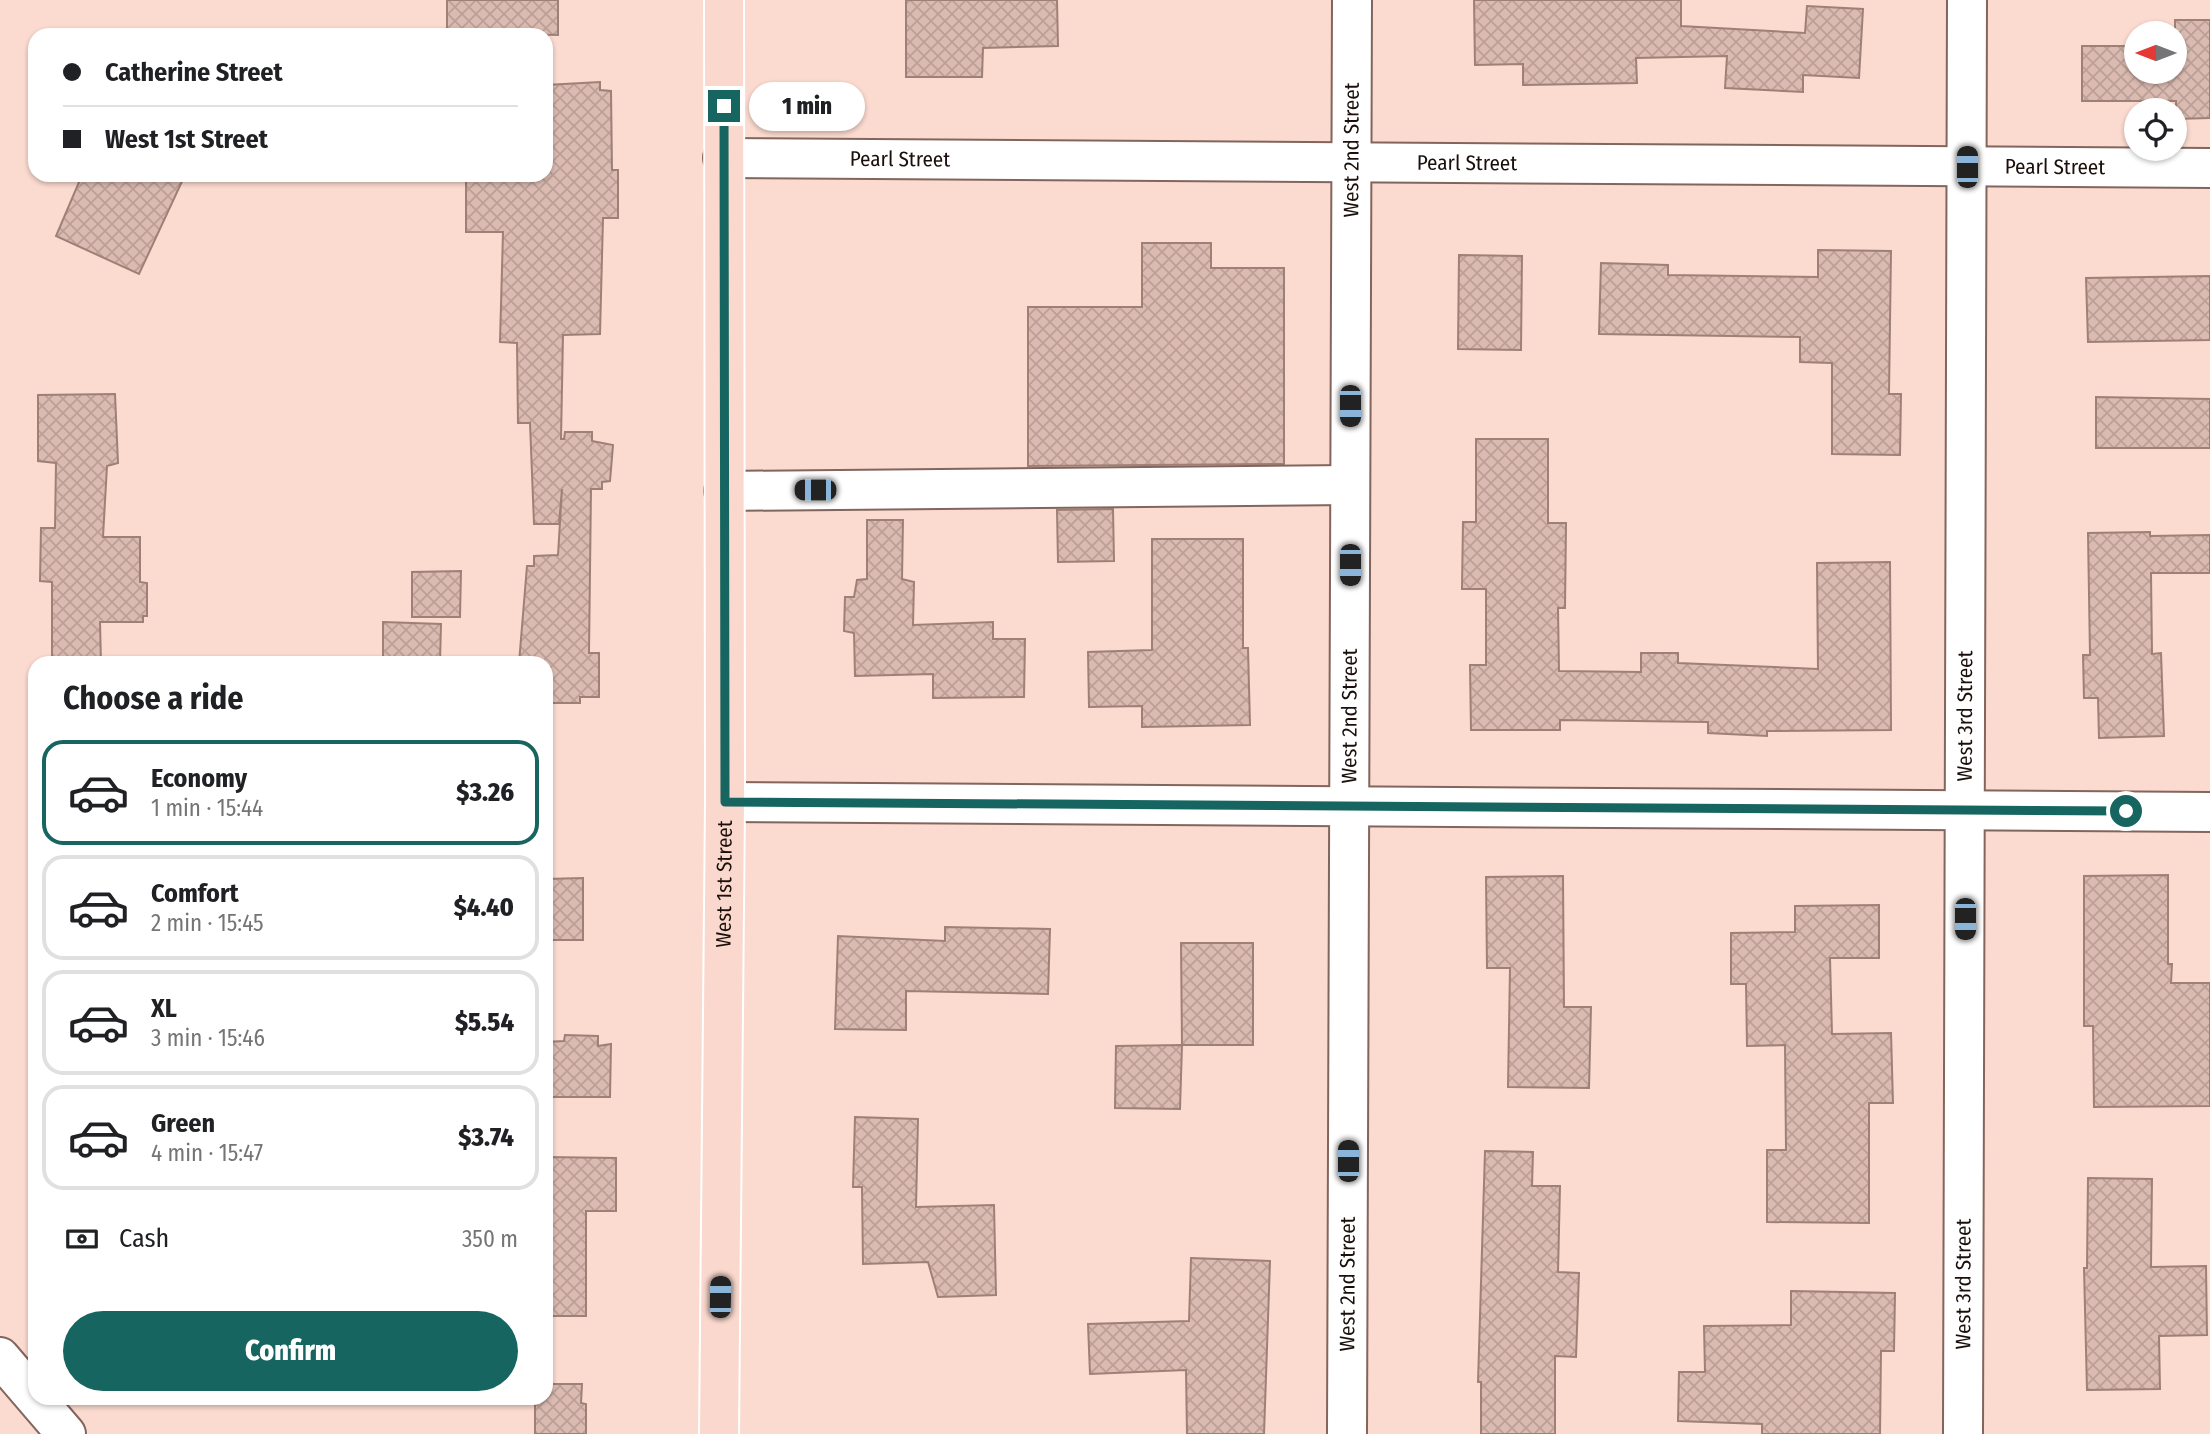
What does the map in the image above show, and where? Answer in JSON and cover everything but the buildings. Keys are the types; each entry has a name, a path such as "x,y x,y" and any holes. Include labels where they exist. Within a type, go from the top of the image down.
{"main road":[{"name":"West 1st Street","path":"719,1434 725,802 724,0"}],"street":[{"name":"West 2nd Street","path":"1347,1434 1352,0"},
{"name":"West 3rd Street","path":"1963,1434 1967,0"},
{"name":"Pearl Street","path":"723,158 2210,169"},
{"path":"724,491 1350,485"},
{"path":"725,802 2210,812"},
{"path":"0,1357 28,1390"},
{"path":"41,1405 66,1434"}],"route":[{"path":"724,106 725,802 2126,811"}]}
